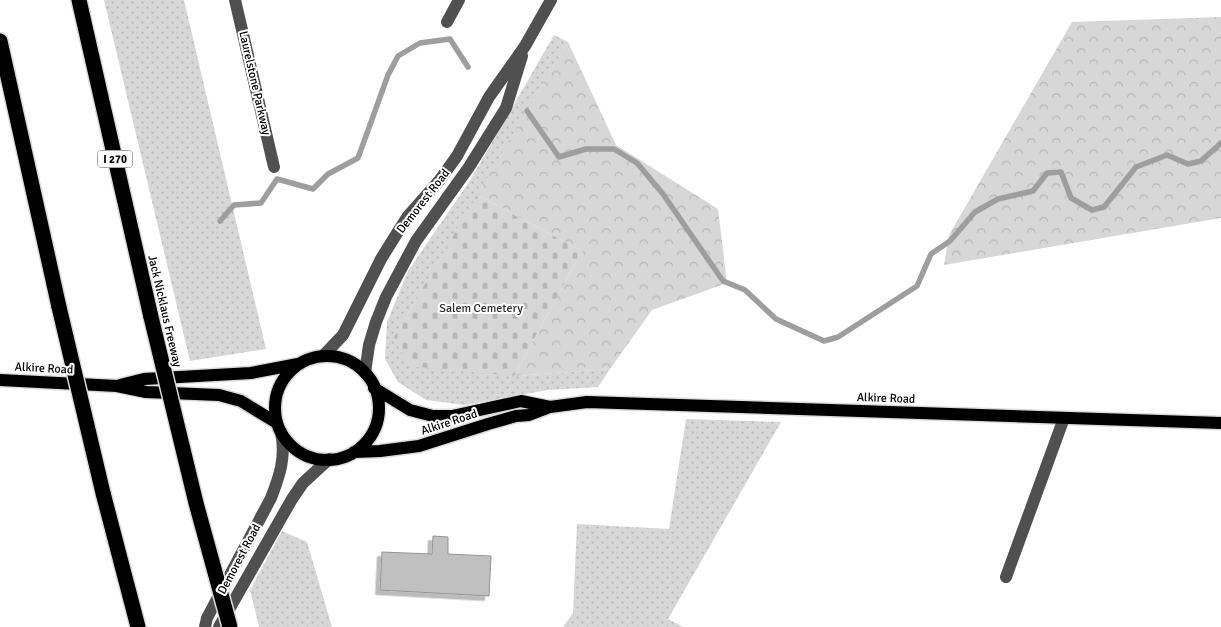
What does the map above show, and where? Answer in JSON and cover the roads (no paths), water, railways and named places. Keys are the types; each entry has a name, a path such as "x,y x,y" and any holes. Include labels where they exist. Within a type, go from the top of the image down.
{"highway":[{"name":"Jack Nicklaus Freeway","path":"79,0 151,317 196,503 230,627"},
{"path":"0,41 59,307 103,493 138,627"}],"main road":[{"path":"323,356 333,356 347,360 365,373 374,388 379,407 377,422 368,439 354,452 329,460 318,459 304,454 291,445 279,428 275,408 277,392 288,374 301,363 323,356"},
{"name":"Alkire Road","path":"117,386 144,379 251,373 301,363"},
{"name":"Alkire Road","path":"0,380 117,386 146,392 219,395 241,401 279,428"},
{"name":"Alkire Road","path":"374,388 410,410 438,416 452,416 521,401 550,407"},
{"name":"Alkire Road","path":"354,452 420,446 516,416 529,415 550,407 600,402 1221,423"}],"street":[{"name":"Laurelstone Parkway","path":"235,0 274,167"},
{"path":"447,22 459,0"},
{"name":"Demorest Road","path":"323,356 343,336 381,259 408,216 439,181 457,156 489,97 525,46 551,0"},
{"name":"Demorest Road","path":"365,373 369,345 386,297 416,242 469,167 506,108 525,46"},
{"path":"1006,577 1064,418"},
{"name":"Demorest Road","path":"205,627 207,618 271,498 284,457 284,446 279,428"},
{"name":"Demorest Road","path":"219,627 292,499 303,483 329,460"}],"waterway":[{"path":"220,221 234,205 261,203 277,179 313,189 328,174 358,158 388,75 398,56 420,43 450,39 468,67"},
{"path":"527,111 559,157 586,149 614,149 637,163 663,194 723,281 745,290 776,319 824,341 838,337 917,286 931,254 950,241 975,212 998,199 1033,191 1047,173 1061,172 1071,198 1092,210 1104,207 1136,167 1167,155 1188,164 1201,161 1221,143"}],"park label":[{"name":"Salem Cemetery","path":"481,308"}]}
